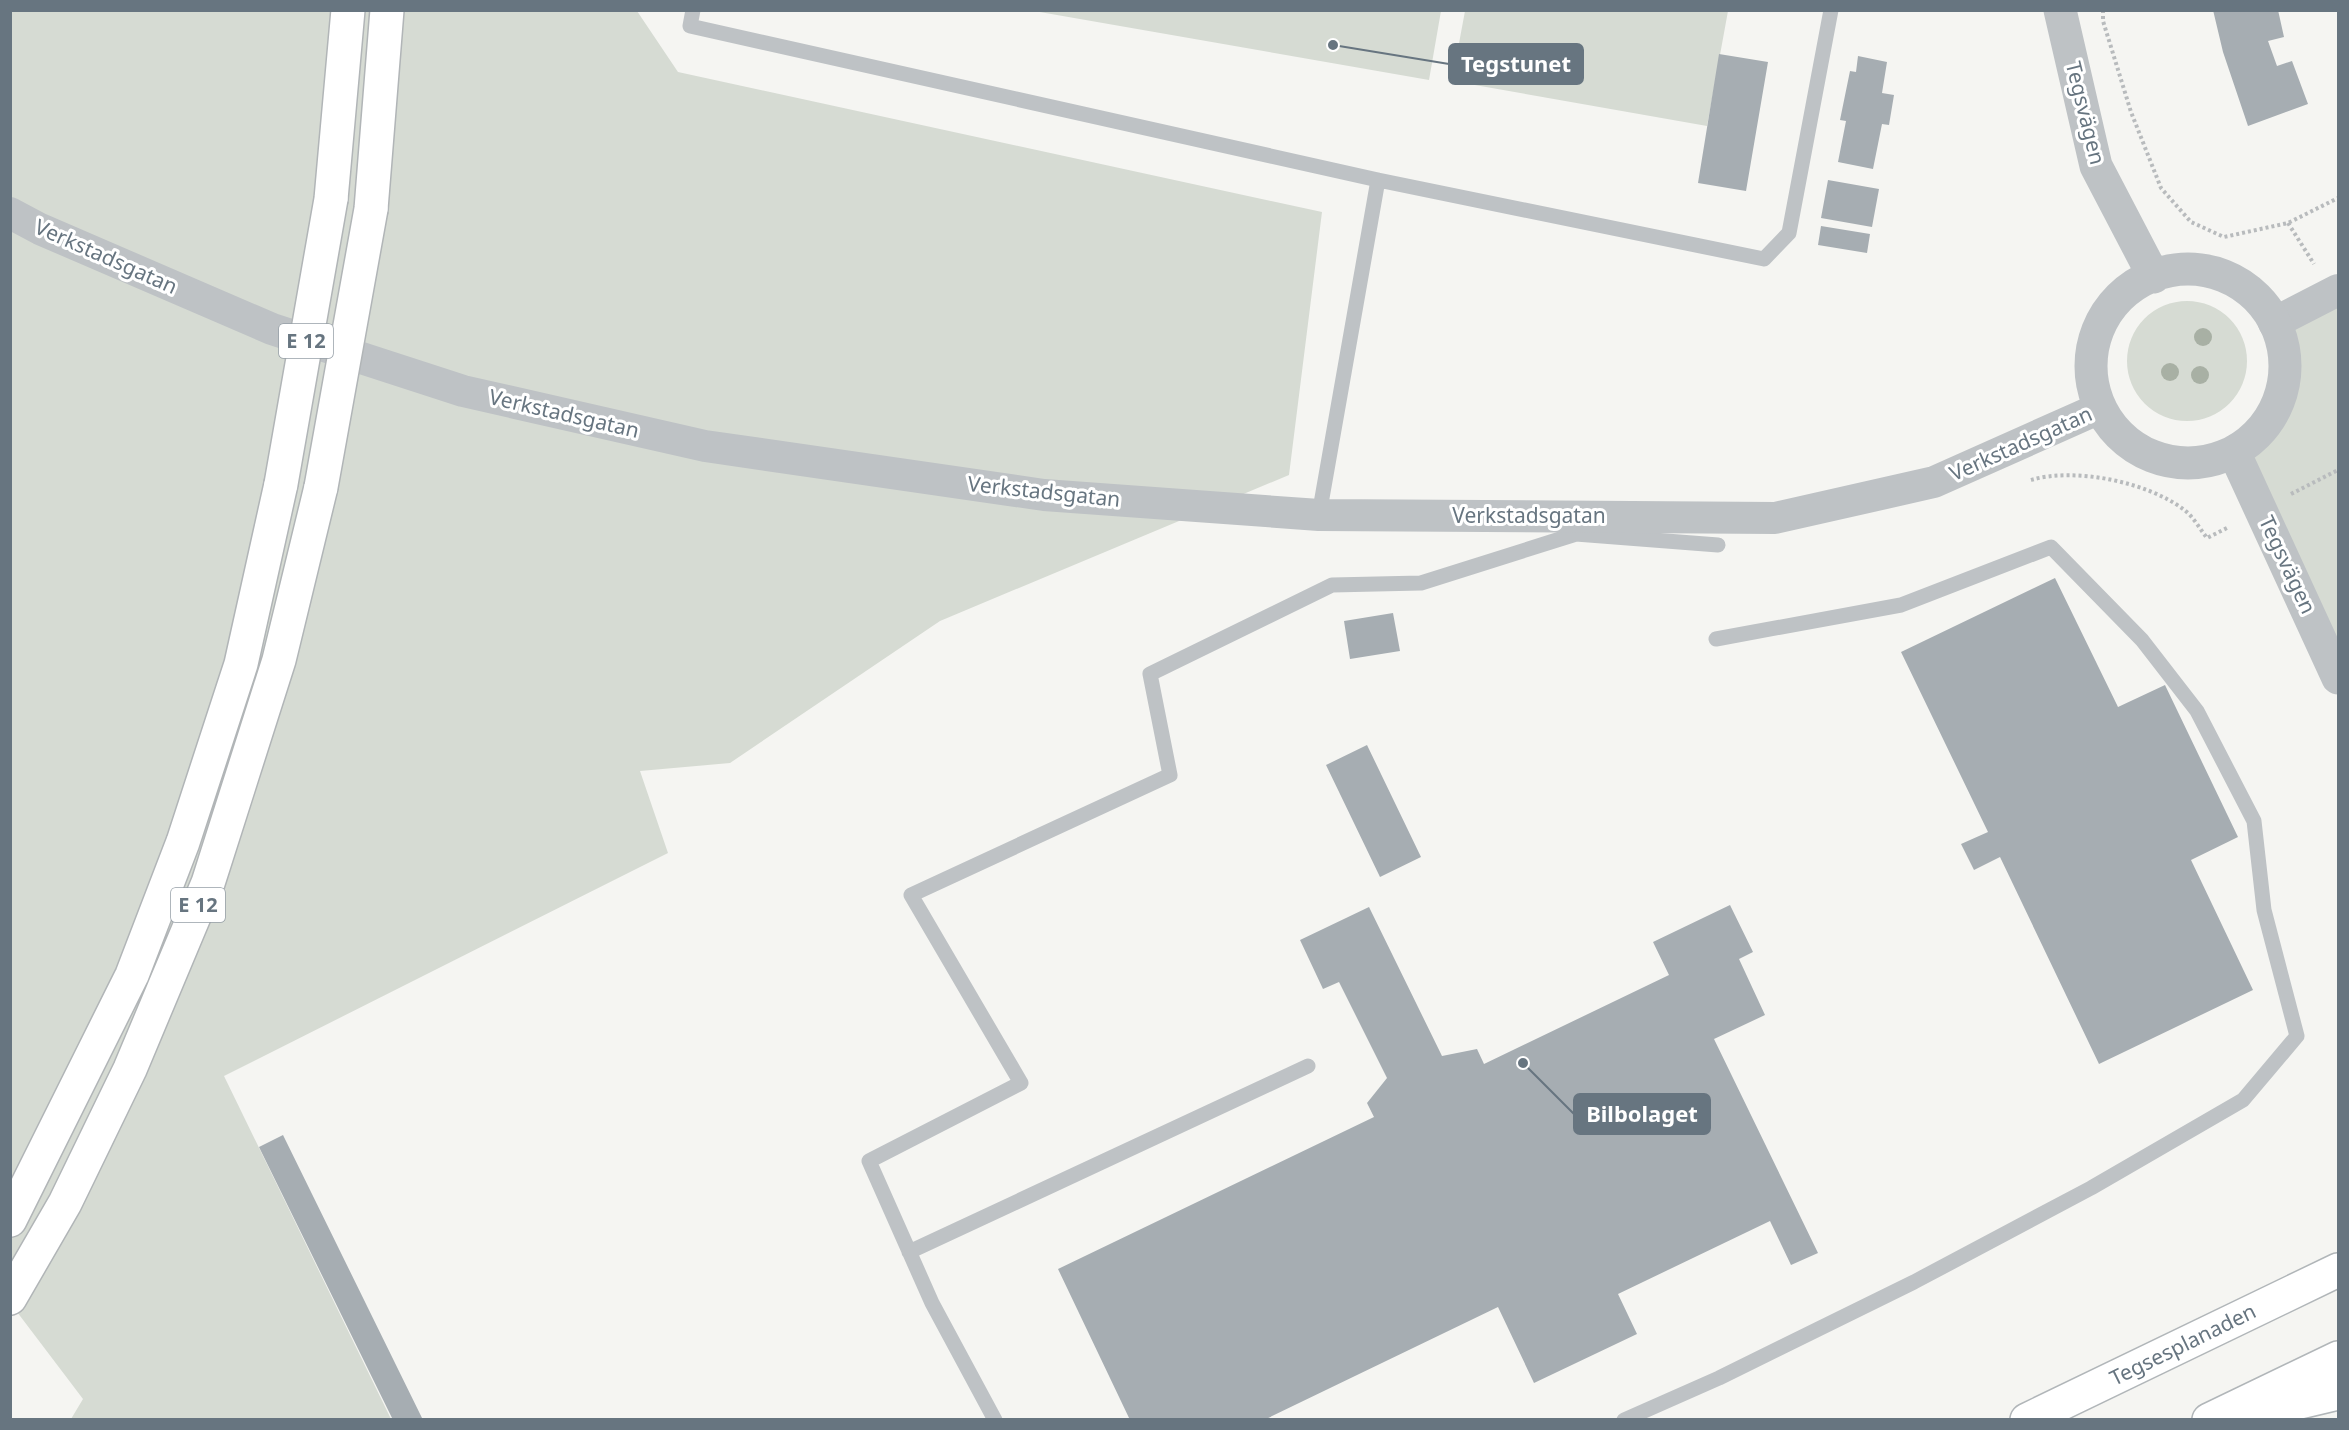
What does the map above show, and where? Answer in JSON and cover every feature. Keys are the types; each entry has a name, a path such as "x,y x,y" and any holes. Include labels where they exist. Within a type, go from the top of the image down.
{"main road":[{"name":"E 12","path":"10,1220 132,975 183,842 241,664 281,484 331,199 348,10"},
{"name":"E 12","path":"10,1298 65,1203 130,1069 208,883 279,660 321,487 371,209 387,10"},
{"name":"Tegsesplanaden","path":"2027,1419 2338,1270"},
{"path":"2209,1419 2338,1358"},
{"path":"2226,1419 2338,1393"}],"street":[{"name":"Tegsvägen","path":"2060,10 2096,166 2154,277"},
{"name":"Verkstadsgatan","path":"10,213 40,229 272,329 463,391 705,446 1044,495 1319,515 1775,518 1934,482 2100,408"},
{"path":"2182,268 2206,269 2237,281 2267,308 2274,323 2285,352 2284,386 2275,412 2260,434 2218,460 2195,464 2168,462 2144,453 2119,435 2100,408 2094,394 2090,364 2096,334 2116,299 2134,284 2182,268"},
{"path":"2274,323 2338,290"},
{"name":"Tegsvägen","path":"2234,452 2338,678"}],"lane":[{"path":"693,10 690,26 1378,180 1764,259 1789,233 1831,10"},
{"path":"1319,515 1378,180"},
{"path":"995,1419 932,1303 869,1161 1021,1083 911,895 1170,775 1150,674 1332,585 1421,583 1576,534 1718,545"},
{"path":"1624,1419 1719,1378 1884,1297 2091,1188 2242,1100 2297,1036 2264,910 2254,821 2197,711 2142,640 2051,547 1901,605 1716,639"},
{"path":"909,1252 1308,1066"}],"path":[{"path":"2103,10 2103,21 2131,112 2161,188 2191,222 2224,237 2288,223 2338,198"},
{"path":"2026,482 2078,475 2127,484 2161,495 2186,511 2207,538 2338,470"}],"shaded area":[{"path":"11,11 637,11 678,72 1322,212 1289,475 940,621 730,763 640,771 668,853 224,1076 391,1419 71,1419 83,1399 11,1304"},
{"path":"1034,11 1441,11 1429,80"},
{"path":"1465,11 1728,11 1707,126 1452,81"},
{"path":"2338,290 2338,669 2241,449 2260,434 2275,412 2284,386 2285,352 2274,323"},
{"path":"2187,301 2210,305 2230,318 2243,338 2247,361 2243,384 2230,404 2210,417 2187,421 2164,417 2144,404 2131,384 2127,361 2131,338 2144,318 2164,305"}],"building":[{"path":"2213,10 2278,10 2284,37 2268,41 2277,66 2292,61 2308,104 2248,126 2223,52"},
{"path":"1719,54 1768,62 1746,191 1698,183"},
{"path":"1858,56 1887,62 1882,93 1894,95 1889,125 1882,124 1873,169 1838,162 1846,121 1840,120 1850,71 1856,72"},
{"path":"1828,180 1879,189 1872,227 1821,218"},
{"path":"1821,226 1870,234 1867,253 1818,245"},
{"path":"2055,578 2118,707 2165,685 2238,837 2191,860 2253,990 2099,1064 2000,857 1974,870 1961,844 1988,832 1901,652"},
{"path":"1393,613 1400,651 1350,659 1344,621"},
{"path":"1367,745 1421,857 1380,877 1326,765"},
{"path":"1730,905 1753,952 1739,959 1765,1015 1714,1039 1818,1253 1791,1265 1770,1221 1618,1294 1637,1334 1534,1383 1498,1307 1264,1420 1130,1420 1058,1269 1374,1117 1367,1103 1387,1078 1339,982 1323,989 1300,940 1369,907 1442,1056 1477,1049 1484,1064 1669,975 1653,942"},
{"path":"283,1135 423,1420 393,1420 259,1147"}],"place":[{"name":"Tegstunet","path":"1333,45"},
{"name":"Bilbolaget","path":"1523,1063"}]}
